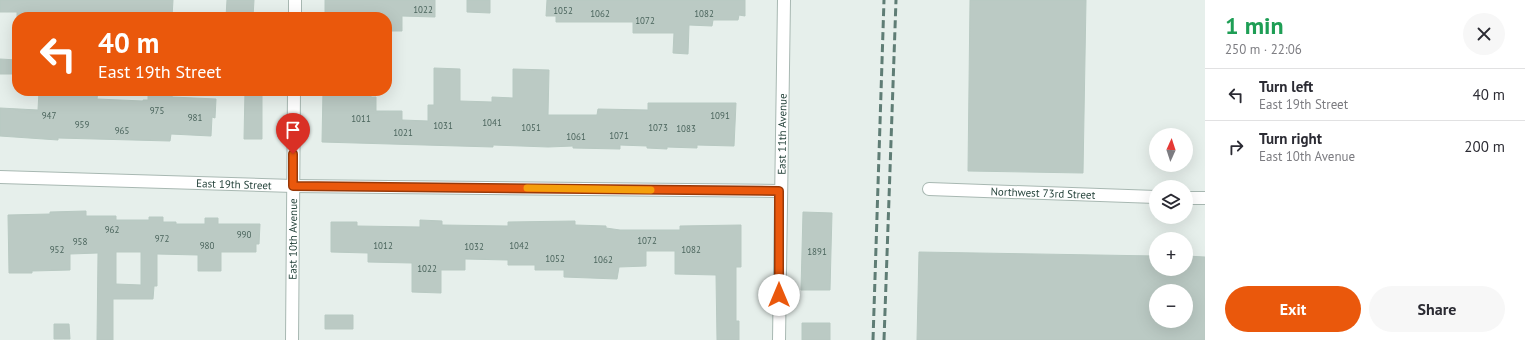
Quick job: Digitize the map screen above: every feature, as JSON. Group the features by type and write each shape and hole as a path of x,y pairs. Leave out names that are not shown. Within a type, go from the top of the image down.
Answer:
{"street":[{"path":"295,0 295,12"},
{"name":"East 11th Avenue","path":"778,340 779,191 784,0"},
{"name":"East 10th Avenue","path":"292,340 294,96"},
{"name":"East 19th Street","path":"0,177 293,186 779,191"},
{"name":"Northwest 73rd Street","path":"930,189 1149,197"},
{"path":"1193,198 1205,198"}],"building":[{"path":"0,0 173,0 172,12 0,12"},
{"path":"227,0 254,0 253,12 226,12"},
{"path":"325,0 435,0 435,17 402,16 402,31 392,31 392,12 325,12"},
{"path":"467,0 490,0 490,13 467,12"},
{"path":"547,0 745,0 745,16 739,15 738,20 713,20 712,26 689,25 688,54 673,53 674,33 633,33 633,22 556,22 556,16 546,16"},
{"path":"970,0 1086,0 1083,173 968,171"},
{"path":"0,59 12,60 12,74 0,74"},
{"path":"434,68 460,69 460,101 492,102 492,97 513,98 513,69 549,70 548,115 597,115 598,109 648,110 648,103 736,103 734,146 697,145 697,148 667,147 667,149 647,148 647,146 620,145 620,149 573,148 573,146 548,147 493,145 493,147 322,142 323,96 376,97 376,111 402,111 402,120 428,121 428,105 434,105"},
{"path":"39,96 97,96 97,99 143,101 148,100 148,96 216,99 215,118 212,117 211,136 171,134 170,141 58,138 58,140 0,136 0,108 38,110"},
{"path":"245,96 262,96 262,139 244,139"},
{"path":"86,211 86,216 116,216 116,220 149,220 149,217 163,217 163,222 176,222 176,224 205,224 205,218 218,218 218,224 260,224 259,244 256,244 256,252 221,252 221,271 198,271 198,255 157,254 157,286 154,286 153,299 113,299 113,340 97,340 98,253 70,254 70,270 9,273 8,215 50,214 50,212","holes":["116,252 141,252 141,285 116,284"]},
{"path":"803,212 832,213 830,290 801,290"},
{"path":"420,220 442,221 442,225 508,226 508,222 575,221 575,225 606,226 606,228 620,230 680,230 680,226 741,225 741,267 736,267 736,321 739,321 739,340 717,340 716,275 675,274 675,251 646,251 646,266 619,267 617,279 564,277 564,270 535,270 535,265 508,265 508,260 465,259 465,270 441,270 441,293 412,292 412,263 368,262 368,253 331,252 331,222 357,222 357,226 420,227"},
{"path":"919,252 1149,256 1149,276 1193,276 1193,256 1205,257 1205,340 917,340"},
{"path":"325,315 353,315 353,329 325,329"},
{"path":"802,323 830,323 830,340 802,340"},
{"path":"54,324 69,324 70,339 54,339"}],"railway":[{"path":"873,340 884,0"},
{"path":"884,340 896,0"}],"slow traffic":[{"path":"527,188 651,190"}],"route":[{"path":"293,154 293,186 779,191 779,295"}]}
